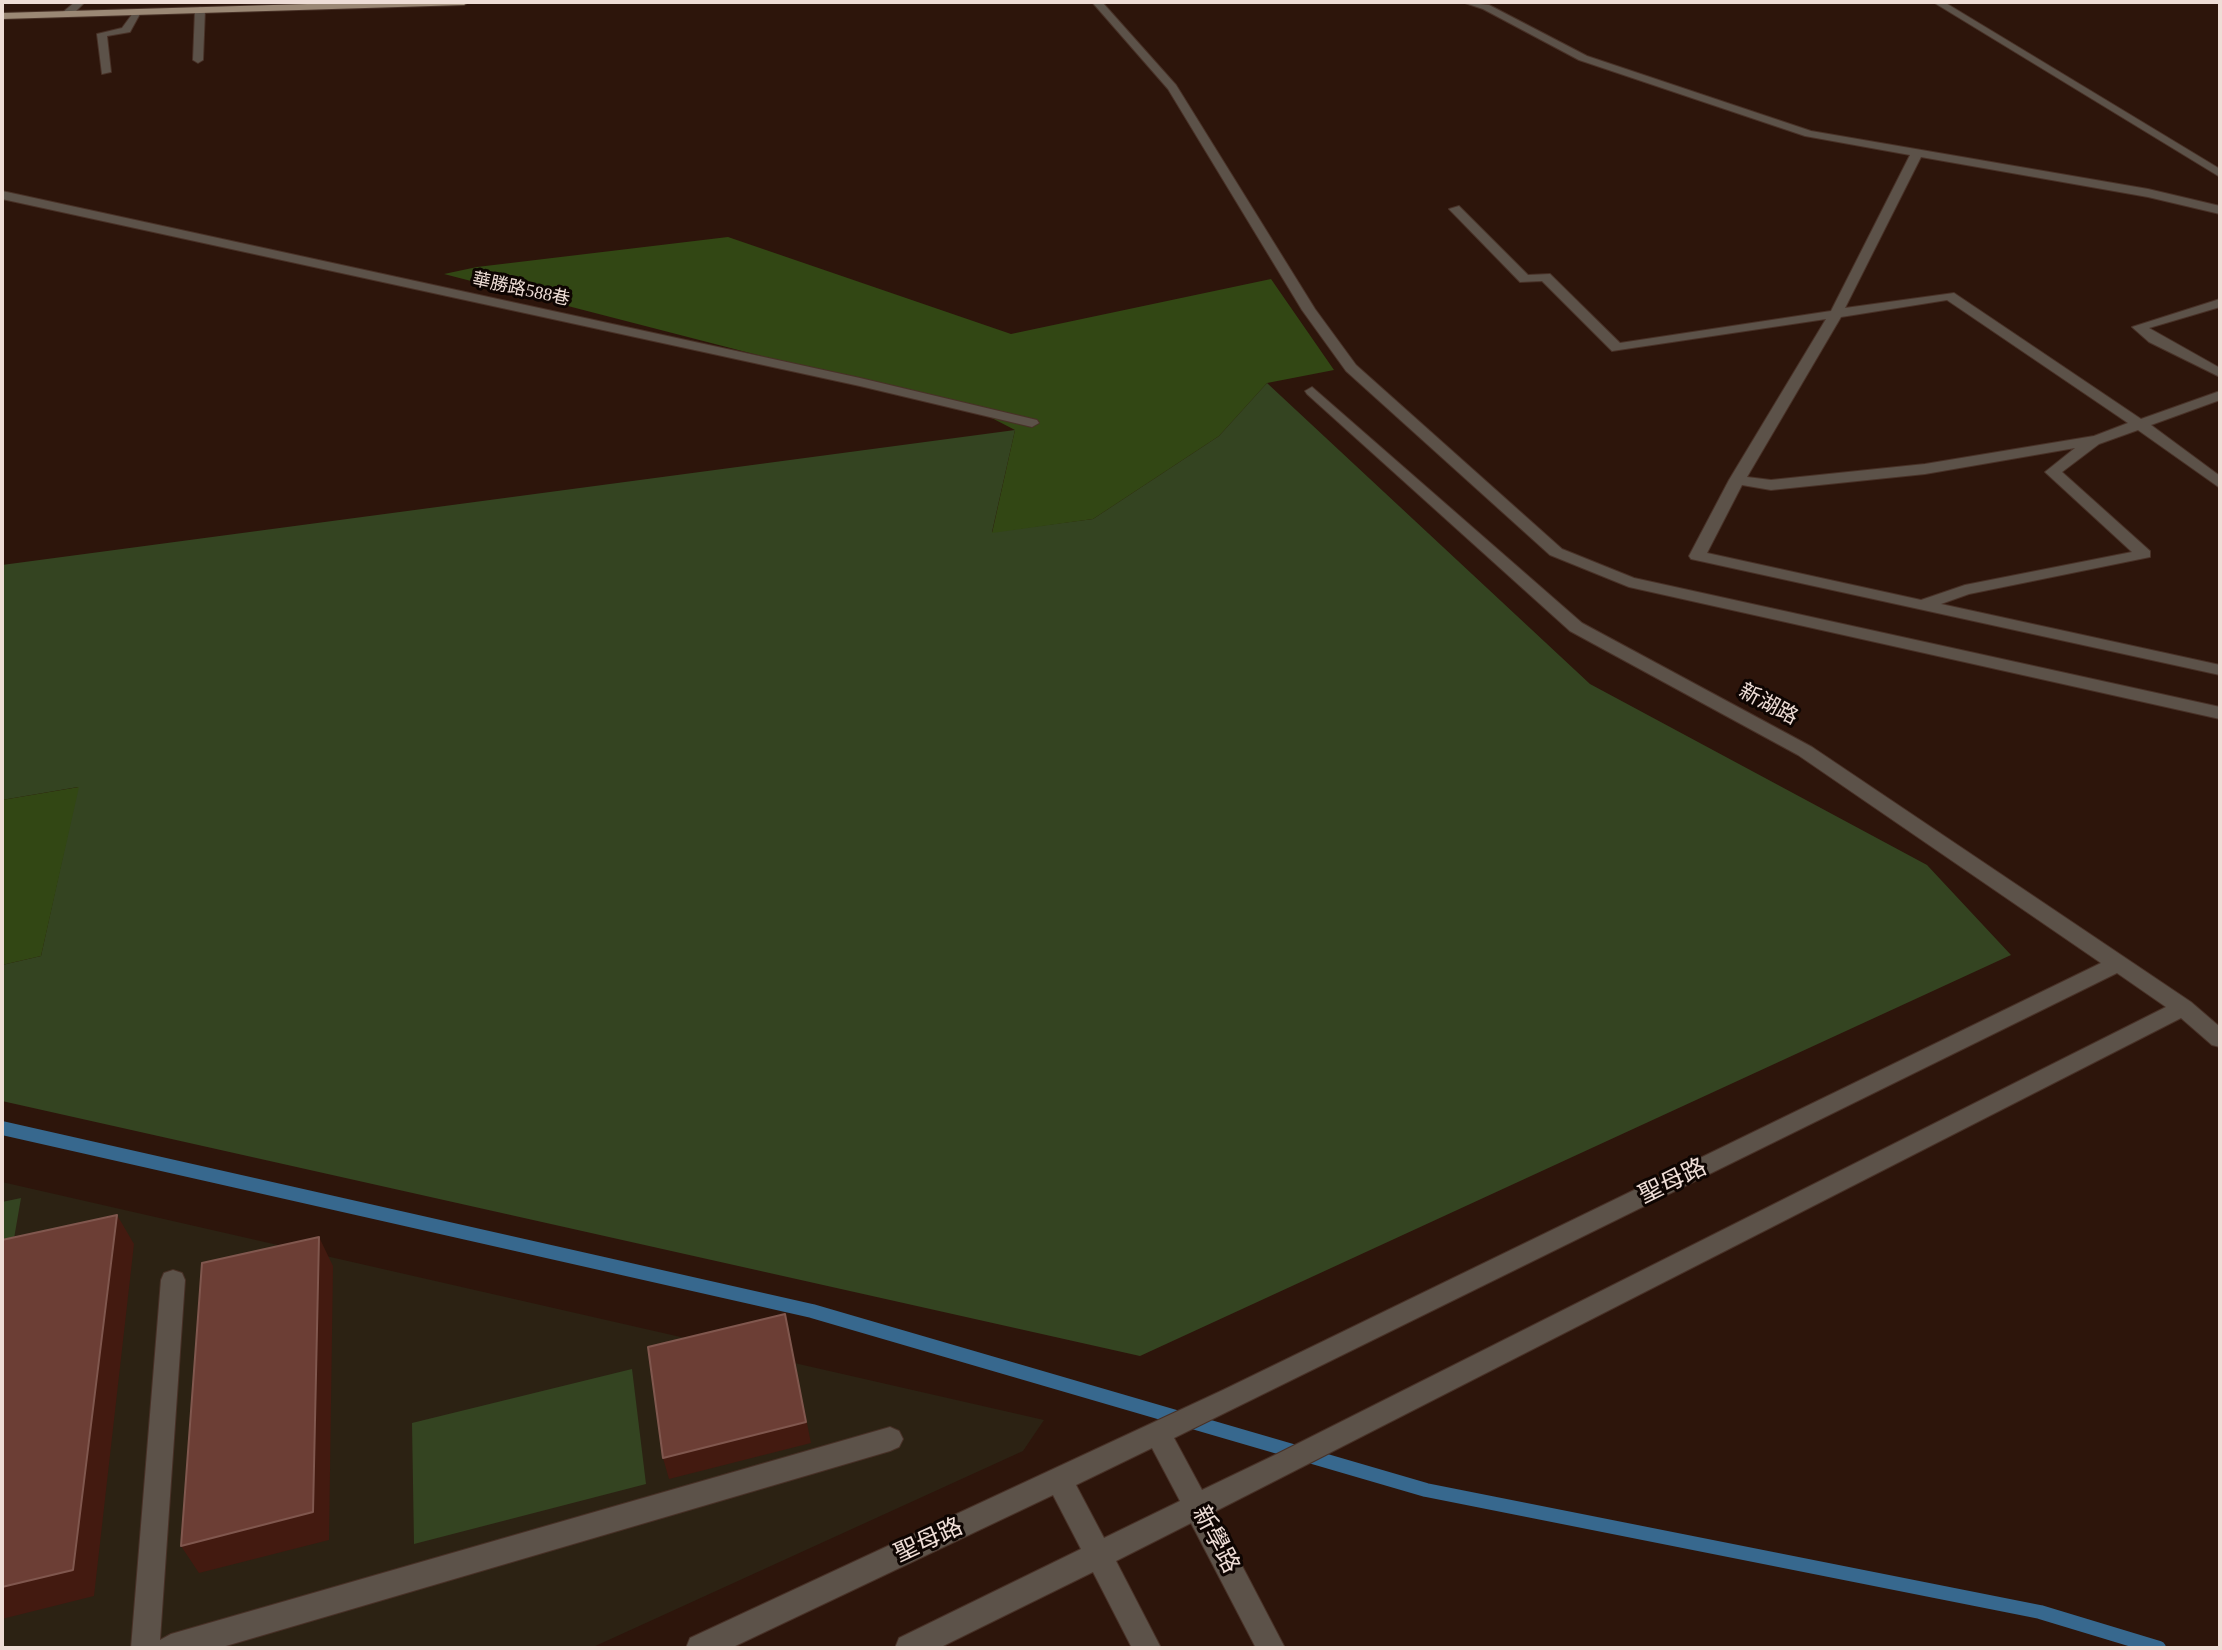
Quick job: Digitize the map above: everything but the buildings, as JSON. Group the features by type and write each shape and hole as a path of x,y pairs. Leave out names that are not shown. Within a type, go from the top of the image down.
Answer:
{"main road":[{"path":"2,9 78,4 242,2"},
{"path":"2,16 464,2"}],"street":[{"path":"1467,2 1486,7 1597,63 1809,134 2148,193 2220,210"},
{"path":"1938,2 2220,174"},
{"path":"67,14 78,4"},
{"path":"198,60 200,10"},
{"path":"106,72 102,34 126,30 136,12"},
{"path":"1917,153 1835,315 1737,480 1697,556 2220,670"},
{"name":"華勝路588巷","path":"2,195 860,382 1032,423"},
{"path":"1455,209 1525,279 1545,277 1617,348 1949,296 2142,426 2220,483"},
{"path":"2220,303 2139,327 2154,339 2220,373"},
{"name":"新湖路","path":"1312,391 1576,627 1805,751 2183,1009 2220,1039"},
{"path":"1737,480 1770,485 1925,469 2097,440 2142,426 2220,395"},
{"path":"1922,605 1965,590 2144,554 2053,472 2097,440"},
{"name":"聖母路","path":"700,1648 1232,1398 2115,965"},
{"path":"909,1648 1328,1441 2183,1009"},
{"path":"145,1648 173,1280"},
{"name":"新學路","path":"1158,1433 1271,1648"},
{"path":"171,1648 890,1438"},
{"path":"1059,1480 1147,1648"}],"lane":[{"path":"1097,2 1172,87 1302,298 1351,368 1556,552 1629,582 2220,713"}],"shaded area":[{"path":"2,1182 1044,1420 1023,1451 591,1648 2,1648"}],"green space":[{"path":"728,237 1011,334 1271,279 1334,370 1267,383 1219,436 1093,519 992,533 1015,430 982,413 444,274 477,267"},
{"path":"1267,383 1590,684 1927,865 2011,955 1140,1356 2,1101 2,965 41,956 78,787 2,800 2,565 1015,430 992,532 1093,519 1219,436"},
{"path":"79,787 41,956 2,965 2,800"},
{"path":"21,1198 2,1308 2,1202"},
{"path":"632,1369 646,1484 414,1544 412,1423"}],"waterway":[{"path":"2,1128 812,1311 1426,1490 2040,1612 2159,1648"}]}
